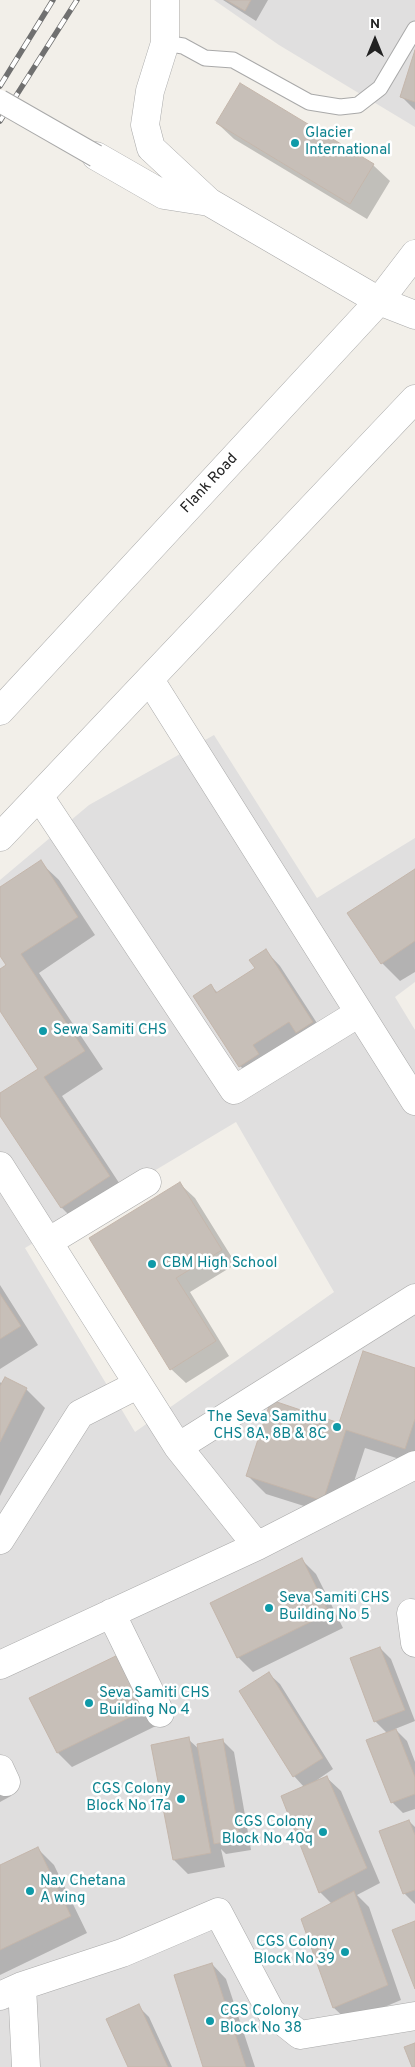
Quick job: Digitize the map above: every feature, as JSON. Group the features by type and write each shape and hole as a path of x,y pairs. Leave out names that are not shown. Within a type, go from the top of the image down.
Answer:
{"street":[{"path":"165,0 165,43 150,91 144,125 151,148 209,202 379,300 415,315"},
{"path":"0,101 164,195 209,202"},
{"name":"Flank Road","path":"0,711 379,300 415,254"},
{"path":"0,837 415,398"},
{"path":"150,680 415,1101"},
{"path":"39,796 234,1090 360,1013"},
{"path":"0,1166 178,1447 257,1546"},
{"path":"48,1242 147,1182"},
{"path":"178,1447 415,1298"},
{"path":"0,1540 80,1414 137,1384"},
{"path":"0,1666 257,1546 415,1465"},
{"path":"111,1613 160,1713"},
{"path":"412,1613 415,1643"},
{"path":"26,2067 11,1991 122,1953 218,1912 271,2012 300,2035 415,2016"}],"lane":[{"path":"165,43 183,46 205,58 233,60 309,102 340,107 358,105 380,88 415,29"}],"shaded area":[{"path":"214,0 415,0 415,127 279,45"},
{"path":"214,735 317,898 415,838 415,982 395,997 415,1030 415,2067 0,2067 0,880 89,805","holes":["236,1122 334,1292 135,1432 25,1248"]}],"building":[{"path":"226,0 251,0 245,11"},
{"path":"415,50 415,102 400,97"},
{"name":"Glacier International","path":"240,83 374,164 350,204 216,123"},
{"name":"Sewa Samiti CHS","path":"41,860 78,917 21,954 85,1051 44,1077 110,1176 61,1208 0,1116 0,1093 38,1069 0,1011 0,969 6,965 0,956 0,887"},
{"path":"415,869 415,941 381,964 347,913"},
{"path":"266,949 313,1022 296,1033 289,1022 253,1045 259,1054 239,1067 193,996 211,984 216,993 255,968 249,960"},
{"name":"CBM High School","path":"180,1182 222,1250 176,1278 216,1341 170,1370 89,1238"},
{"path":"0,1294 21,1326 0,1339"},
{"name":"The Seva Samithu CHS 8A, 8B & 8C","path":"363,1351 415,1368 415,1419 405,1449 346,1430 323,1501 246,1476 271,1400 339,1423"},
{"path":"5,1377 27,1388 0,1442 0,1386"},
{"name":"Seva Samiti CHS Building No 5","path":"302,1558 329,1613 237,1658 210,1603"},
{"path":"380,1647 405,1710 374,1722 350,1658"},
{"name":"Seva Samiti CHS Building No 4","path":"122,1653 149,1708 57,1753 29,1698"},
{"path":"269,1672 323,1758 293,1777 239,1691"},
{"path":"396,1729 415,1777 415,1794 391,1803 366,1740"},
{"name":"CGS Colony Block No 17a","path":"189,1737 211,1853 173,1860 151,1745"},
{"path":"223,1739 240,1839 214,1844 197,1744"},
{"name":"CGS Colony Block No 40q","path":"327,1776 367,1868 319,1893 281,1796"},
{"path":"409,1820 415,1835 415,1890 403,1894 379,1831"},
{"name":"Nav Chetana A wing","path":"38,1847 71,1916 0,1950 0,1865"},
{"name":"CGS Colony Block No 39","path":"354,1891 388,1985 333,2008 301,1919"},
{"path":"415,1921 415,1989 392,1930"},
{"name":"CGS Colony Block No 38","path":"212,1963 246,2067 203,2067 174,1975"},
{"path":"139,2004 168,2067 128,2067 106,2019"},
{"path":"415,2043 415,2067 412,2067 404,2047"}],"railway":[{"path":"0,86 53,0"},
{"path":"0,121 77,0"}],"place":[{"name":"Glacier International","path":"295,143"},
{"name":"Sewa Samiti CHS","path":"43,1031"},
{"name":"CBM High School","path":"152,1264"},
{"name":"The Seva Samithu CHS 8A, 8B & 8C","path":"337,1427"},
{"name":"Seva Samiti CHS Building No 5","path":"269,1608"},
{"name":"Seva Samiti CHS Building No 4","path":"89,1703"},
{"name":"CGS Colony Block No 17a","path":"181,1799"},
{"name":"CGS Colony Block No 40q","path":"323,1832"},
{"name":"Nav Chetana A wing","path":"30,1891"},
{"name":"CGS Colony Block No 39","path":"345,1952"},
{"name":"CGS Colony Block No 38","path":"210,2021"}]}
